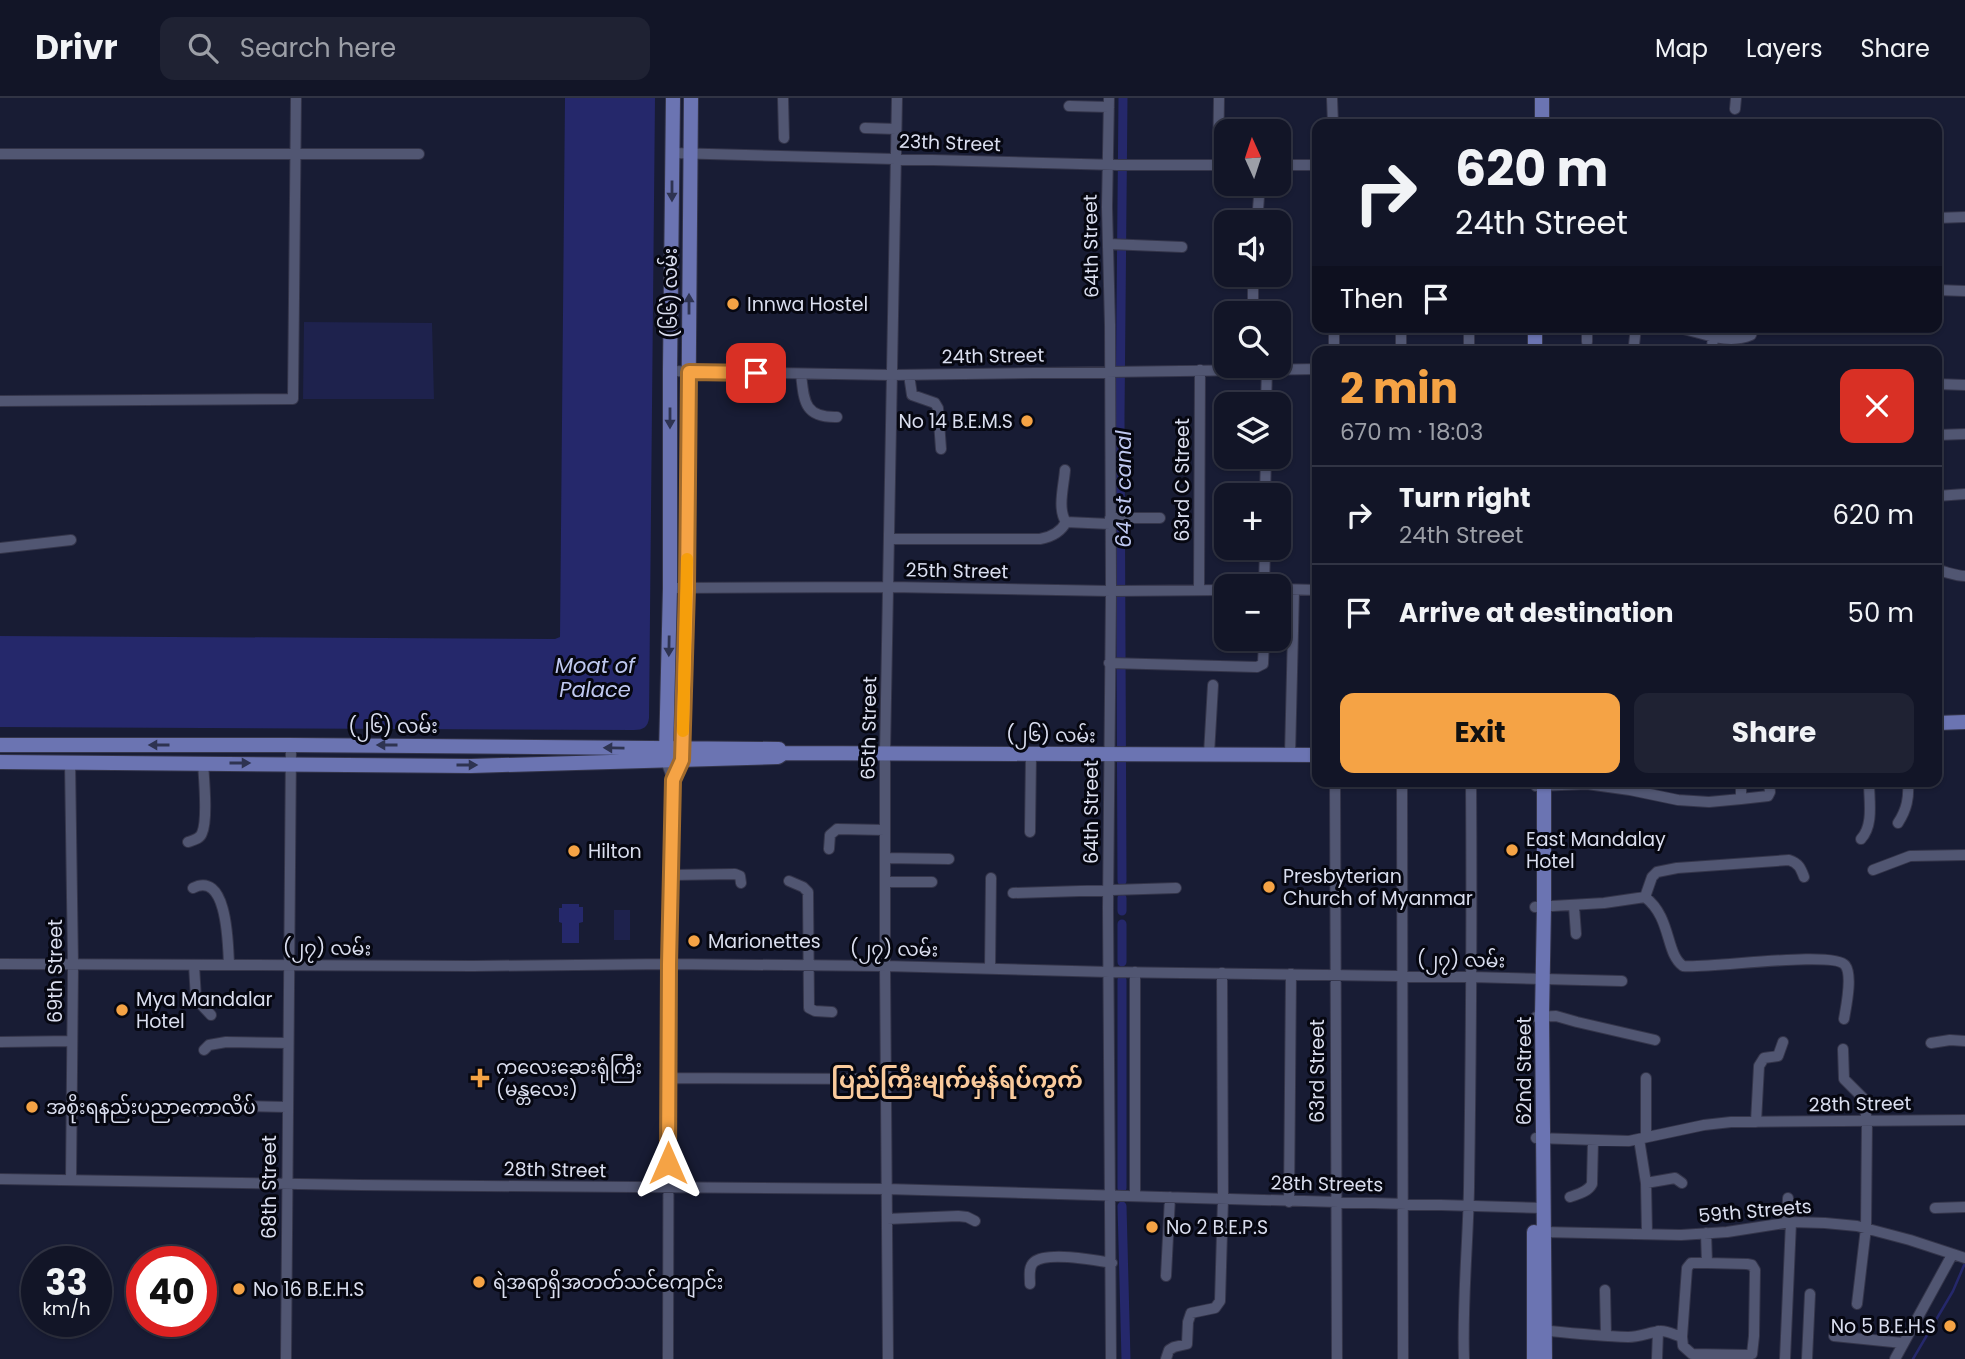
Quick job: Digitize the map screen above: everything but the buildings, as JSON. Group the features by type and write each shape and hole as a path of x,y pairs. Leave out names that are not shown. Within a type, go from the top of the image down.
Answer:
{"main road":[{"name":"(၆၆) လမ်း","path":"666,754 670,588 673,98"},
{"name":"(၆၆) လမ်း","path":"682,754 687,588 691,98"},
{"path":"1535,98 1535,119"},
{"path":"1542,98 1542,119"},
{"path":"1942,723 1965,722"},
{"name":"(၂၆) လမ်း","path":"0,746 291,745 666,754 777,748 784,753 1312,755"},
{"name":"(၂၆) လမ်း","path":"0,762 484,765 666,754"},
{"name":"62nd Street","path":"1540,787 1539,1330 1545,1359"},
{"name":"62nd Street","path":"1534,1359 1539,1330 1543,1233 1539,1208"}],"street":[{"path":"0,401 293,399 296,98"},
{"path":"783,98 784,138"},
{"name":"65th Street","path":"888,1359 885,830 897,98"},
{"path":"1219,98 1220,119"},
{"path":"1332,98 1333,119"},
{"path":"1069,106 1109,102"},
{"name":"64th Street","path":"1109,102 1117,165 1115,520 1122,1195 1112,1262 1111,1359"},
{"path":"865,128 896,128"},
{"name":"23th Street","path":"672,153 1117,165 1214,165"},
{"path":"0,155 419,154"},
{"path":"1292,165 1312,165"},
{"path":"1942,218 1965,217"},
{"path":"1116,244 1182,247"},
{"path":"1942,290 1965,291"},
{"path":"1587,333 1587,342"},
{"path":"1689,333 1712,345 1752,333"},
{"name":"24th Street","path":"1291,369 1312,369"},
{"name":"63rd C Street","path":"1199,590 1200,370"},
{"name":"24th Street","path":"670,371 909,375 1214,370"},
{"path":"801,374 804,396 811,412 828,417 837,416"},
{"path":"909,375 912,396 936,403 941,449"},
{"path":"1942,384 1965,385"},
{"path":"1942,435 1965,434"},
{"path":"1065,470 1062,509 1066,522"},
{"path":"1942,496 1965,494"},
{"path":"1066,522 1160,517"},
{"path":"890,539 1040,539 1062,529 1066,522"},
{"path":"0,548 71,540"},
{"path":"1942,571 1965,576"},
{"name":"25th Street","path":"670,588 1214,590"},
{"path":"1291,590 1312,590"},
{"path":"1290,755 1294,590"},
{"path":"1117,663 1257,667 1263,664 1264,651"},
{"path":"1209,754 1213,685"},
{"name":"68th Street","path":"286,1359 291,745"},
{"name":"(၆၆) လမ်း","path":"666,754 673,780 669,964 668,1359"},
{"name":"(၆၆) လမ်း","path":"673,780 682,754"},
{"path":"1030,832 1031,754"},
{"name":"69th Street","path":"69,762 73,965 71,1180"},
{"path":"188,842 197,839 203,832 203,763"},
{"name":"63rd Street","path":"1335,787 1337,1359"},
{"path":"1402,787 1402,1359"},
{"path":"1464,1359 1472,977 1471,787"},
{"path":"1608,787 1678,800 1718,801 1768,796 1770,787"},
{"path":"1741,787 1741,799"},
{"path":"1861,839 1869,823 1869,787"},
{"path":"1898,823 1905,812 1908,787"},
{"path":"829,849 830,835 837,830 885,830"},
{"path":"1873,870 1910,856 1965,855"},
{"path":"885,858 949,859"},
{"path":"1645,897 1652,877 1657,872 1676,868 1789,860 1800,867 1804,877"},
{"path":"671,875 735,874 740,876 741,883"},
{"path":"990,969 991,878"},
{"path":"789,881 808,892 809,1008 832,1012"},
{"path":"885,882 932,882"},
{"path":"193,888 206,885 218,896 228,934 229,965"},
{"path":"1013,893 1176,888"},
{"path":"1540,907 1604,904 1645,897 1661,914 1674,954 1678,963 1683,966 1812,958 1842,962 1849,978 1844,1019"},
{"path":"1574,906 1576,934"},
{"name":"(၂၇) လမ်း","path":"0,964 809,965 1622,981"},
{"path":"194,965 196,999 211,1016"},
{"path":"1121,972 1122,1195"},
{"path":"1166,1359 1169,1350 1187,1344 1191,1313 1215,1308 1220,1301 1223,1199 1222,973"},
{"path":"1289,1202 1291,974"},
{"path":"1539,1017 1567,1018 1655,1040"},
{"path":"0,1042 72,1041"},
{"path":"1931,1043 1965,1041"},
{"path":"204,1051 209,1045 226,1042 288,1043"},
{"path":"1756,1122 1759,1066 1764,1058 1778,1056 1783,1042"},
{"path":"1843,1049 1844,1079 1863,1098 1867,1121 1866,1228 1857,1304"},
{"path":"670,1078 886,1079"},
{"path":"1646,1078 1642,1138 1647,1234"},
{"path":"196,1111 241,1106 287,1107"},
{"name":"28th Street","path":"1540,1138 1620,1141 1720,1123 1965,1120"},
{"path":"1570,1197 1590,1188 1592,1184 1593,1140"},
{"path":"1646,1182 1675,1178 1682,1183"},
{"name":"28th Street","path":"0,1179 887,1189 1122,1195"},
{"name":"28th Streets","path":"1122,1195 1539,1208"},
{"path":"1166,1276 1170,1197"},
{"path":"1785,1359 1788,1198"},
{"path":"1935,1208 1965,1207"},
{"path":"887,1219 958,1216 975,1221"},
{"name":"59th Streets","path":"1543,1233 1706,1233 1789,1222 1825,1223 1866,1228 1960,1257"},
{"path":"1706,1233 1707,1263"},
{"path":"1030,1283 1030,1267 1038,1260 1074,1257 1112,1262"},
{"path":"1895,1359 1960,1257"},
{"path":"1691,1263 1752,1265 1755,1270 1753,1351 1748,1355 1692,1354 1684,1346 1682,1337 1687,1268 1691,1263"},
{"path":"1605,1290 1606,1336"},
{"path":"1807,1359 1810,1294"},
{"path":"1539,1330 1633,1337 1658,1331 1682,1337"},
{"path":"1657,1359 1658,1331"},
{"path":"1834,1336 1903,1343"}],"shaded area":[{"path":"304,322 432,323 434,399 303,399"},
{"path":"614,910 630,910 630,940 614,940"}],"water":[{"name":"Moat of Palace","path":"565,98 655,98 649,718 646,726 634,730 0,727 0,636 560,637"},
{"path":"562,904 579,904 579,907 583,907 583,922 579,923 579,943 562,943 559,908 562,908"}],"waterway":[{"name":"64 st canal","path":"1122,881 1120,416 1123,98"},
{"path":"1122,898 1122,911"},
{"path":"1122,924 1122,962"},
{"path":"1122,980 1122,1188"},
{"path":"1122,1206 1126,1359"},
{"path":"1913,1359 1953,1291 1965,1263"}],"slow traffic":[{"path":"683,731 687,559"}],"place":[{"name":"Innwa Hostel","path":"733,304"},
{"name":"No 14 B.E.M.S","path":"1027,421"},
{"name":"East Mandalay Hotel","path":"1512,850"},
{"name":"Hilton","path":"574,851"},
{"name":"Presbyterian Church of Myanmar","path":"1269,887"},
{"name":"Marionettes","path":"694,941"},
{"name":"Mya Mandalar Hotel","path":"122,1010"},
{"name":"ကလေးဆေးရုံကြီး (မန္တလေး)","path":"480,1078"},
{"name":"အစိုးရနည်းပညာကောလိပ်","path":"32,1107"},
{"name":"No 2 B.E.P.S","path":"1152,1227"},
{"name":"ရဲအရာရှိအတတ်သင်ကျောင်း","path":"479,1282"},
{"name":"No 16 B.E.H.S","path":"239,1289"},
{"name":"No 5 B.E.H.S","path":"1950,1326"}],"district":[{"name":"ပြည်ကြီးမျက်မှန်ရပ်ကွက်","path":"957,1080"}],"route":[{"path":"668,1163 673,780 682,760 689,372 756,373"}]}
